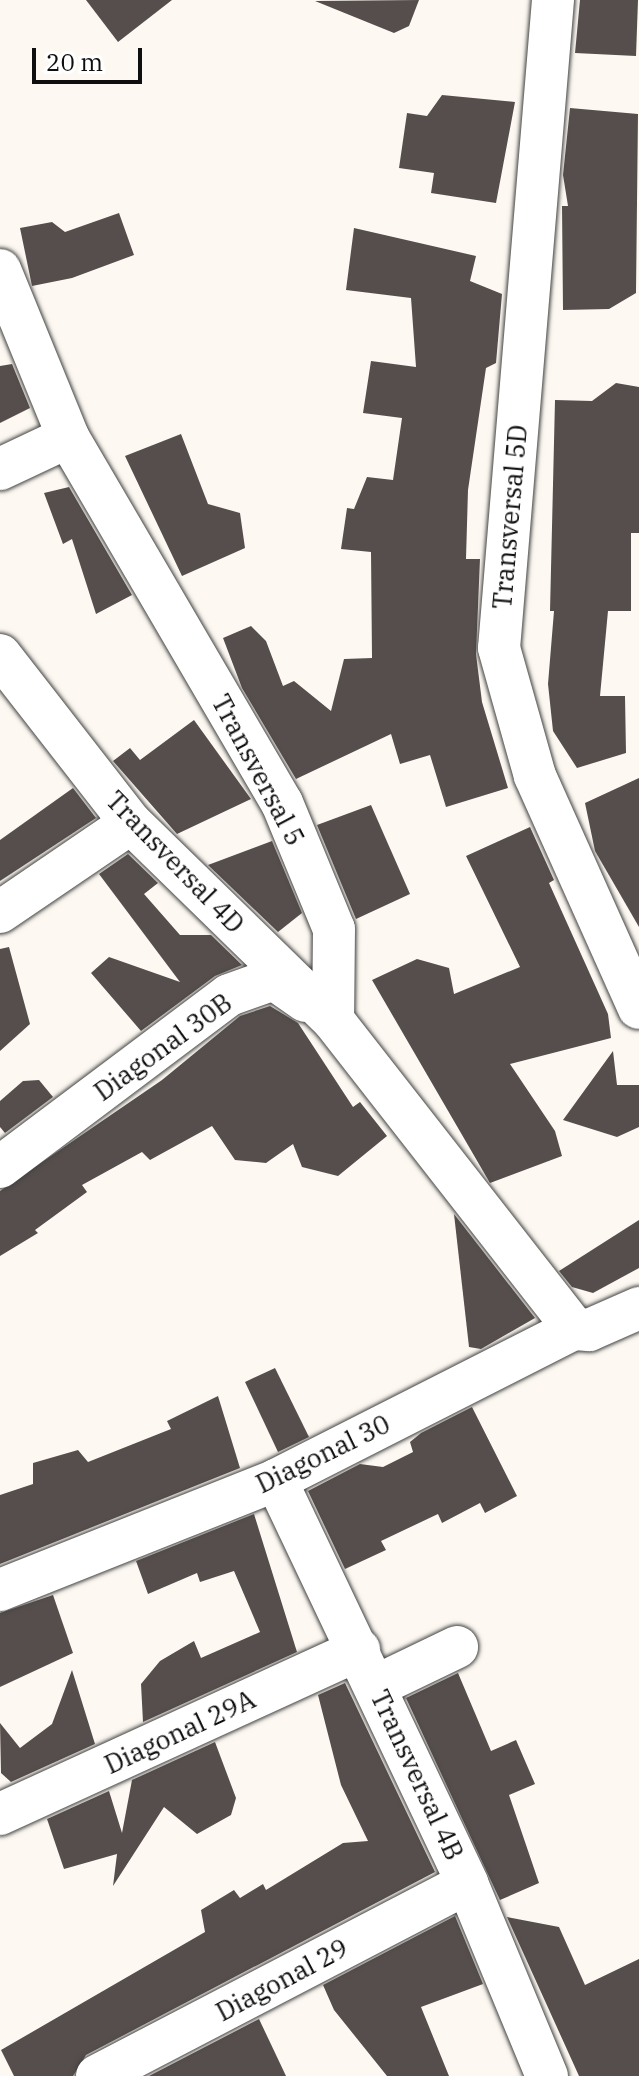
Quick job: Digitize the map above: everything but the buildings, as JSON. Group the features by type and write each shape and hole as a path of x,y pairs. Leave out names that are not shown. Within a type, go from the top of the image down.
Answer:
{"street":[{"name":"Transversal 5D","path":"553,0 499,648 535,776 639,1008"},
{"name":"Transversal 5","path":"0,270 68,437 282,803 334,929 333,1020"},
{"path":"0,469 68,437"},
{"name":"Transversal 4D","path":"0,655 131,823 333,1020"},
{"path":"0,912 131,823"},
{"name":"Diagonal 30B","path":"0,1167 229,995 274,979 333,1020"},
{"path":"333,1020 574,1329"},
{"name":"Diagonal 30","path":"0,1590 276,1480 574,1329 589,1330 639,1308"},
{"name":"Transversal 4B","path":"276,1480 368,1668 467,1883 547,2076"},
{"name":"Diagonal 29A","path":"0,1814 368,1668 457,1647"},
{"name":"Diagonal 29","path":"97,2076 467,1883"}]}
